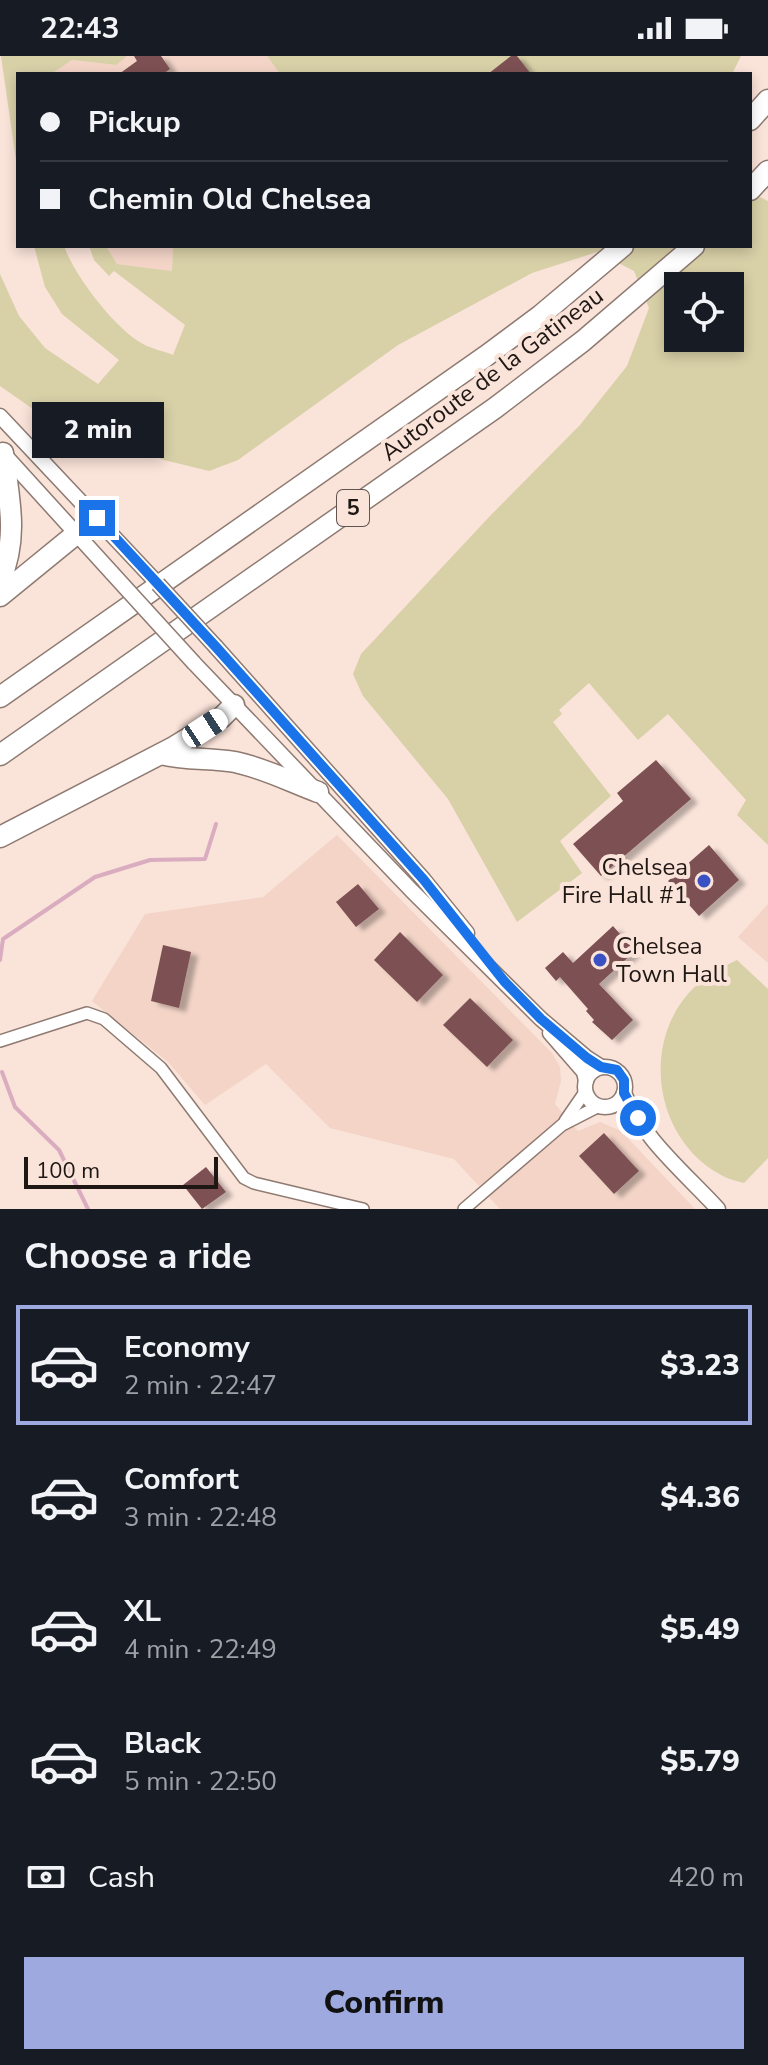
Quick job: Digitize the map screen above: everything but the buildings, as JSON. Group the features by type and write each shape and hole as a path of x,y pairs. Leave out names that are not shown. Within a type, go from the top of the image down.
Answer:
{"highway":[{"path":"752,118 768,100"},
{"path":"752,188 768,171"},
{"name":"Autoroute de la Gatineau","path":"0,697 486,356 541,315 621,248"},
{"name":"Autoroute de la Gatineau","path":"0,755 495,408 602,326 692,248"},
{"path":"0,581 8,559 13,526 1,452"},
{"path":"0,596 76,534"},
{"path":"0,837 161,754 221,718 234,705"},
{"path":"161,754 181,759 243,764 318,792"}],"street":[{"path":"0,416 246,680 424,880 504,981"},
{"path":"1,452 194,663 412,891 541,1019 587,1058 601,1067 614,1068 621,1075 625,1087 617,1104 603,1106 562,1125 464,1209"},
{"path":"76,534 90,532 114,536"},
{"path":"234,705 246,680"},
{"path":"0,1041 87,1013 95,1014 161,1068 244,1178 360,1209"},
{"path":"541,1019 555,1041 584,1072 591,1102 627,1116 655,1140"},
{"path":"562,1125 592,1071 601,1067"},
{"path":"624,1093 655,1140 718,1209"}],"shaded area":[{"path":"1,56 126,56 116,65 72,60 54,72 16,72 16,160"},
{"path":"126,56 267,56 279,72 54,72 72,60 116,65"},
{"path":"267,56 741,56 733,72 279,72"},
{"path":"752,193 768,201 768,845 737,815 746,800 668,714 638,740 589,683 559,710 562,714 553,722 611,796 560,841 582,873 517,922 448,799 363,696 353,674 361,654 580,425 627,366 649,308 634,271 597,252 532,273 398,345 238,460 209,471 164,460 43,416 0,386 0,274 19,316 45,348 98,384 119,360 62,314 45,287 35,248 65,248 86,286 120,326 143,344 173,355 185,325 114,271 109,276 94,260 90,248 107,248 117,264 172,271 173,248 752,248"},
{"path":"107,248 173,248 172,271 117,264"},
{"path":"337,835 552,1053 560,1067 561,1081 555,1104 578,1131 600,1122 621,1131 695,1209 500,1209 454,1159 330,1128 266,1064 205,1105 168,1062 92,1001 145,914 263,897"},
{"path":"768,904 768,963 738,937"},
{"path":"737,960 768,989 768,1158 744,1183 721,1175 699,1160 682,1140 670,1118 663,1093 661,1067 664,1042 673,1017 687,995 710,975"}],"waterway":[{"path":"0,960 3,939 95,877 150,860 205,859 216,824"},
{"path":"2,1072 15,1107 59,1150 88,1209"}],"place":[{"name":"Chelsea Fire Hall #1","path":"704,881"},
{"name":"Chelsea Town Hall","path":"600,960"}],"route":[{"path":"97,518 424,880 504,981 541,1019 593,1063 614,1068 621,1075 624,1093 638,1118"}]}
